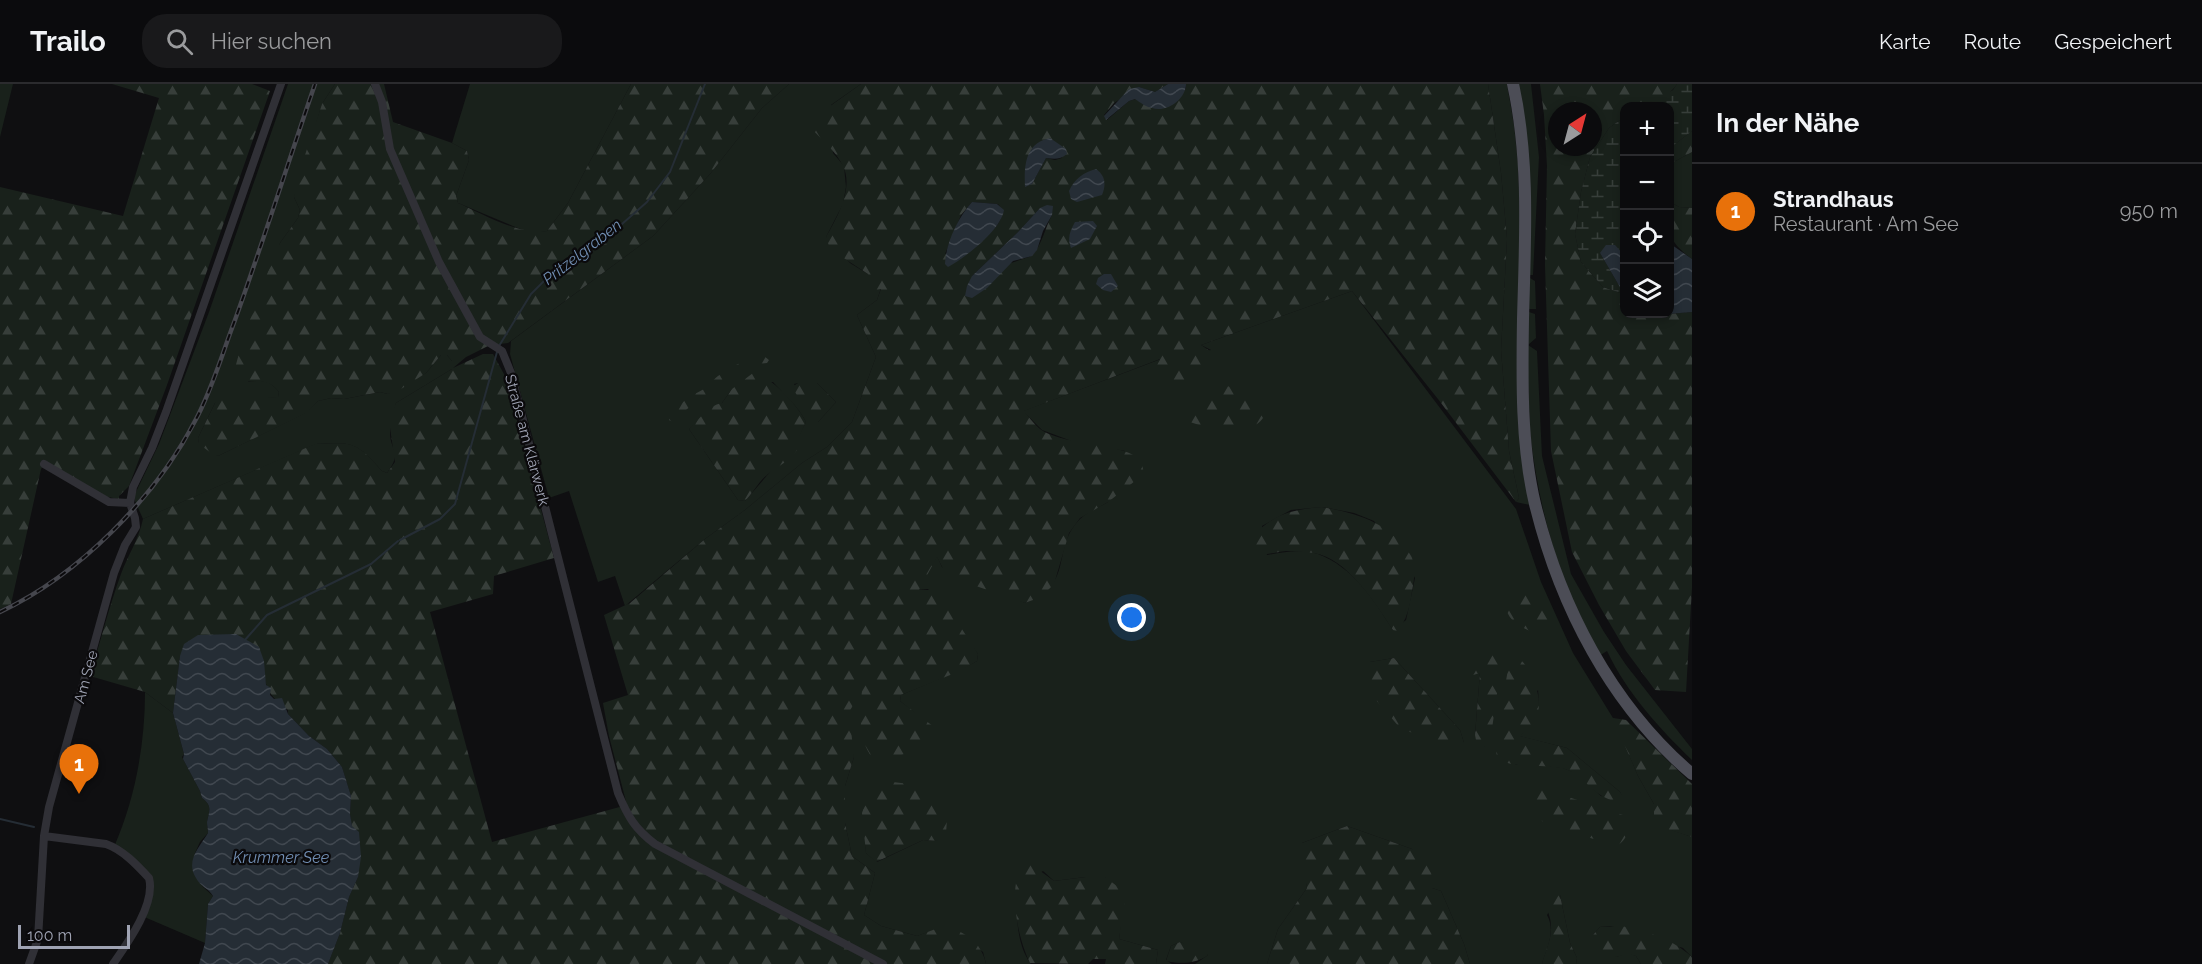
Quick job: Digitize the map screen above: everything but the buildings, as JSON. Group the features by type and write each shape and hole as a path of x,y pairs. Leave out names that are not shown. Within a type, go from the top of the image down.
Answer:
{"main road":[{"path":"1513,84 1523,149 1525,440 1535,503 1553,565 1569,608 1593,653 1617,690 1650,731 1692,774"}],"street":[{"name":"Straße am Klärwerk","path":"375,84 382,102 390,149 439,262 480,338 498,349 511,373 618,793 630,820 655,844 883,964"},
{"path":"44,464 106,500 130,502 133,487 166,412 280,88"},
{"name":"Am See","path":"29,964 38,939 44,836 50,802 114,573 125,545 136,527 130,502"},
{"path":"44,836 114,847 149,878 150,893 142,916 127,945 113,964"}],"green space":[{"path":"0,84 13,84 0,137"},
{"path":"112,84 252,84 270,91 167,385 129,486 119,496 119,499 102,496 46,462 41,469 11,604 0,609 0,187 123,216 159,98"},
{"path":"288,84 335,84 322,104 294,197 300,210 298,218 280,243 248,382 269,383 279,392 278,397 215,403 198,438 199,443 218,456 305,413 318,401 380,392 388,394 426,373 441,355 447,355 452,361 452,369 396,403 390,432 395,456 387,473 382,471 366,454 353,446 338,443 316,444 143,519 135,501 135,494 159,444 209,312"},
{"path":"335,84 384,84 393,122 452,143 467,151 469,160 456,196 458,203 502,223 536,232 547,231 568,203 631,84 789,84 762,108 710,174 653,236 508,343 490,345 466,357 453,368 483,354 493,354 505,376 554,558 494,576 493,594 430,612 492,842 627,805 603,703 628,695 604,615 630,603 705,539 745,510 802,463 827,447 852,422 876,357 857,315 877,300 881,289 874,291 868,274 830,249 826,237 843,203 847,184 846,175 836,155 809,126 812,119 861,84 1168,84 1155,92 1139,87 1114,103 1104,115 1107,120 1129,101 1136,99 1145,105 1186,89 1186,84 1488,84 1501,173 1507,239 1501,350 1509,451 1519,498 1516,502 1352,291 1201,345 1216,355 1214,363 1185,383 1161,384 1153,379 1152,374 1160,359 1024,411 1040,429 1053,436 1129,453 1140,461 1144,474 1108,502 1080,518 1069,533 1054,584 1041,597 1025,603 947,576 937,557 919,590 934,590 940,595 978,654 977,661 960,671 901,695 900,701 938,730 924,744 909,752 874,760 862,735 860,717 862,690 842,724 851,730 854,757 845,786 845,823 852,856 875,873 864,915 881,926 917,936 946,925 972,939 984,956 986,964 328,964 340,933 349,897 358,877 350,814 351,796 342,767 327,749 309,736 288,714 288,710 271,694 266,684 264,661 180,656 173,713 145,692 90,676 117,587 143,519 315,444 338,443 353,446 366,454 382,471 387,473 395,462 389,421 396,403 452,369 452,361 447,355 441,355 426,373 398,391 318,401 306,413 218,456 199,444 198,438 215,403 220,399 278,397 279,392 270,384 259,381 236,381 234,372 244,335 269,269 280,243 298,218 300,210 294,197 295,185 322,104","holes":["1050,138 1062,158 1055,160 1046,158 1032,184","972,202 998,204 1003,210 1001,219 989,233 981,239 945,254 961,215","1040,208 1052,215 1041,242 1032,256 972,276"]},
{"path":"470,84 631,84 568,203 547,231 536,233 525,231 458,203 456,196 469,160 467,151 452,143"},
{"path":"789,84 861,84 831,105 833,153 844,166 846,187 843,204 826,237 850,263 868,274 881,288 877,300 857,315 876,357 852,422 827,447 802,463 745,510 705,539 625,606 615,576 598,582 569,491 549,498 510,354 511,341 653,236 710,174 762,108","holes":["773,382 806,422 795,443 745,501 738,500 689,429 722,403 732,389","817,383 836,402 818,422 794,384"]},
{"path":"1488,84 1507,84 1518,164 1530,505 1516,502 1519,498 1509,451 1501,350 1507,239 1501,173"},
{"path":"1517,84 1531,84 1539,157 1533,275 1530,275 1530,278 1535,281 1536,309 1529,309 1529,312 1535,314 1536,338 1528,345 1537,351 1542,456 1571,574 1626,665 1692,749 1692,760 1634,696 1607,651 1599,656 1562,575 1546,520 1539,492 1530,433"},
{"path":"1540,84 1677,84 1673,90 1654,101 1620,102 1620,120 1609,128 1602,139 1602,102 1548,102 1548,156 1591,156 1581,192 1575,234 1581,262 1603,287 1620,293 1620,318 1674,318 1674,313 1692,312 1692,587 1686,692 1655,690 1626,651 1572,552 1551,451 1545,265 1547,166"},
{"path":"1677,84 1692,84 1692,131 1674,145 1674,102 1650,102 1673,90"},
{"path":"1620,120 1620,256 1600,253 1620,287 1620,293 1603,287 1581,262 1575,234 1581,192 1590,157 1602,156 1602,139 1609,128"},
{"path":"1692,131 1692,152 1674,162 1674,145"},
{"path":"1692,152 1692,208 1674,204 1674,162"},
{"path":"1674,204 1692,208 1692,259 1674,242"},
{"path":"1352,291 1516,509 1541,582 1573,653 1613,718 1628,725 1628,752 1654,804 1654,824 1692,837 1692,957 1683,948 1611,926 1600,927 1593,935 1616,957 1628,953 1636,956 1641,964 1576,964 1577,958 1570,943 1560,895 1547,915 1551,933 1542,964 1470,964 1464,944 1441,891 1432,888 1412,849 1347,826 1302,843 1307,888 1278,929 1267,964 1195,964 1208,955 1180,942 1171,946 1166,960 1172,964 1156,964 1158,950 1119,939 1121,920 1105,877 1054,881 1043,871 1016,891 1017,919 1022,948 1031,964 986,964 983,952 946,926 917,936 881,926 864,915 875,873 852,856 845,823 845,786 854,757 841,724 862,688 916,714 900,701 901,695 977,661 978,654 928,589 918,590 937,556 942,567 1025,603 1041,595 1051,586 1057,576 1071,530 1083,516 1108,502 1125,451 1074,442 1042,430 1023,411 1161,359 1211,350 1201,345","holes":["1322,507 1354,513 1374,521 1415,578 1406,620 1393,630 1362,586 1342,567 1318,554 1286,552 1267,555 1262,526 1291,510","1394,658 1460,730 1464,743 1370,662","1480,673 1485,747 1475,735","1538,690 1536,716 1530,726 1519,736 1567,748 1620,792 1623,798 1601,796 1576,773 1563,768 1535,764 1516,765 1501,743","865,834 941,841 923,840 877,862 866,853"]},
{"path":"760,353 769,360 767,363 755,364 732,377 716,391 687,409 674,423 669,420 688,398 706,388 718,376"},
{"path":"753,373 775,385 797,408 806,422 796,443 797,450 789,459 764,477 745,501 738,500 689,429 708,410 722,403 732,389"},
{"path":"798,383 817,383 836,402 818,422 813,422 792,387"},
{"path":"1225,385 1260,399 1267,409 1262,419 1254,426 1232,430 1220,430 1188,421 1188,414 1194,401 1212,389"},
{"path":"1322,507 1356,515 1377,524 1396,538 1411,555 1414,579 1411,597 1406,617 1398,631 1393,630 1360,584 1338,563 1314,553 1286,551 1258,554 1250,539 1266,524 1291,512"},
{"path":"1521,589 1532,595 1546,611 1554,630 1549,637 1520,626 1509,615 1506,609 1507,601 1512,594"},
{"path":"1495,645 1503,651 1490,743 1485,747 1477,745 1475,735 1480,673 1466,677 1461,673 1475,655"},
{"path":"1514,656 1522,661 1528,670 1536,686 1539,700 1535,720 1531,727 1520,736 1567,748 1620,792 1624,798 1619,803 1602,796 1576,774 1565,769 1511,764 1497,758 1496,749 1504,737 1497,732 1510,658"},
{"path":"1394,658 1460,730 1464,743 1449,745 1401,729 1369,692 1362,670 1370,662"},
{"path":"145,692 173,713 184,754 182,757 202,798 209,806 208,833 200,842 195,853 193,869 203,887 213,896 208,904 205,943 142,916 151,884 114,847 128,810 141,752"},
{"path":"1613,718 1626,720 1692,784 1692,837 1654,825 1654,804 1638,776"},
{"path":"885,781 917,785 948,803 946,834 941,841 923,840 876,862 866,853 862,813 870,787"},
{"path":"1535,786 1629,817 1626,836 1618,845 1546,823 1530,811 1525,800"},
{"path":"1347,826 1412,849 1431,859 1432,888 1441,891 1464,944 1470,964 1267,964 1278,929 1307,888 1304,872 1296,863 1302,843"},
{"path":"1028,862 1054,881 1105,877 1126,893 1119,939 1158,950 1156,964 1105,964 1106,959 1093,959 1088,964 1030,963 1019,933 1015,898 1017,878"},
{"path":"1555,892 1560,895 1570,943 1577,958 1576,964 1542,964 1551,931 1547,904 1550,894"},
{"path":"1622,926 1667,940 1692,957 1692,964 1641,964 1636,956 1628,954 1616,957 1596,952 1590,942 1600,927"},
{"path":"1180,942 1199,948 1208,955 1188,962 1166,961 1171,946"}],"water":[{"path":"1168,84 1186,84 1183,95 1175,104 1158,109 1148,107 1135,99 1129,101 1106,120 1104,116 1129,89 1139,87 1155,92"},
{"path":"1050,138 1066,149 1067,154 1054,159 1046,158 1032,184 1025,187 1026,164 1031,150 1035,145"},
{"path":"1096,169 1104,181 1102,195 1077,202 1071,199 1069,191 1077,179"},
{"path":"972,202 997,204 1004,210 997,226 990,234 964,257 948,267 945,264 950,239 962,215"},
{"path":"1047,205 1053,206 1052,215 1043,231 1037,250 1032,256 1013,261 987,288 972,298 965,296 972,276 1040,208"},
{"path":"1093,221 1097,226 1090,239 1071,248 1069,241 1075,222"},
{"path":"1606,245 1615,245 1620,251 1620,287 1600,253"},
{"path":"1674,246 1692,259 1692,312 1674,314"},
{"path":"1104,274 1111,274 1118,286 1111,292 1103,290 1096,284 1098,278"},
{"name":"Krummer See","path":"236,634 259,647 264,661 266,685 271,688 270,695 274,699 282,698 288,714 309,736 327,749 342,767 351,796 350,814 352,826 359,832 361,857 358,877 349,897 340,933 328,964 199,964 205,943 208,904 213,896 198,881 192,866 195,854 208,833 209,809 183,759 184,754 173,713 180,656 184,644 198,635"}],"waterway":[{"name":"Pritzelgraben","path":"499,346 531,294 549,276 600,236 622,224 647,202 670,172 705,84"},
{"name":"Pritzelgraben","path":"400,540 440,519 455,504 497,352"},
{"name":"Pritzelgraben","path":"244,641 267,615 371,564 398,541"},
{"path":"0,819 34,827"}],"railway":[{"path":"0,612 29,596 86,556 137,506 178,450 207,397 256,261 315,84"}],"place":[{"name":"Strandhaus","path":"79,794"}]}
